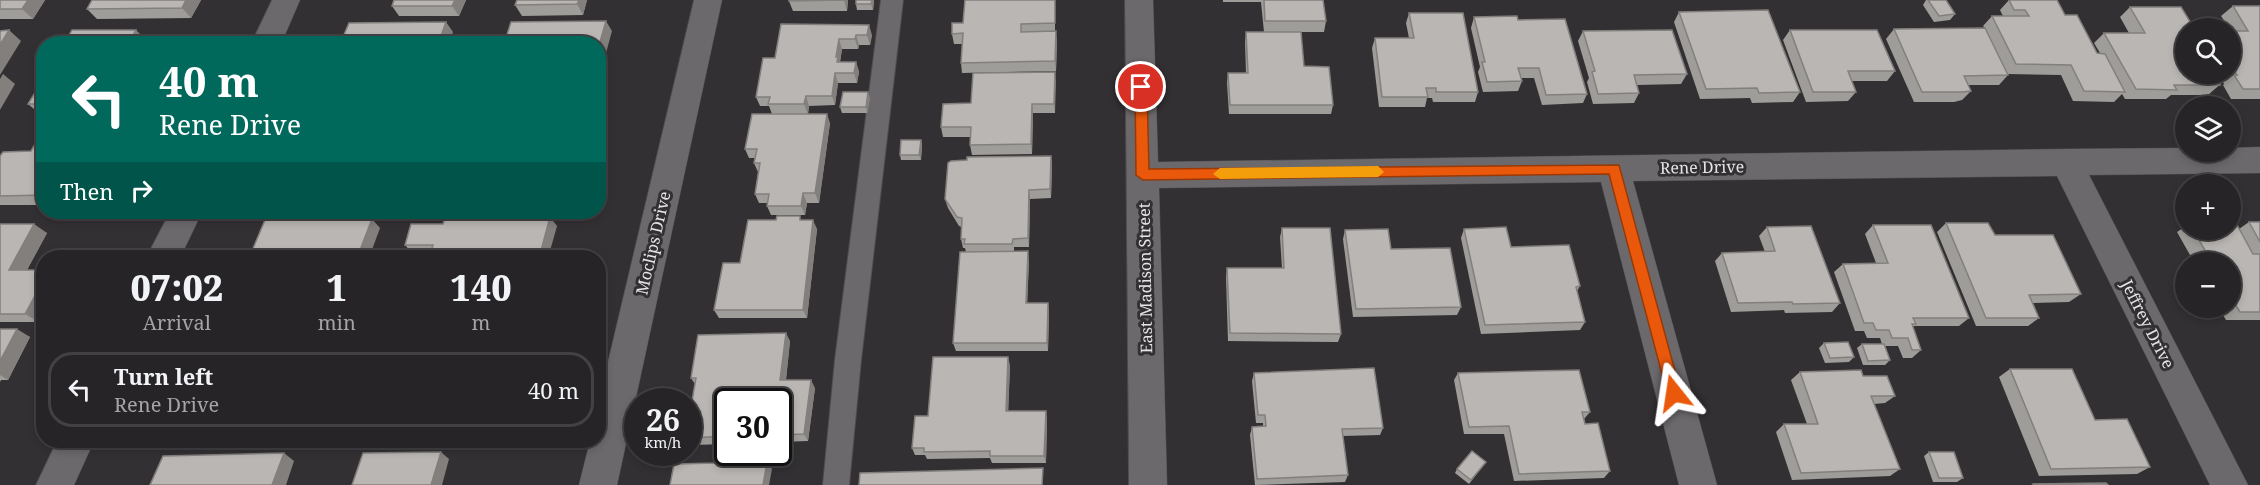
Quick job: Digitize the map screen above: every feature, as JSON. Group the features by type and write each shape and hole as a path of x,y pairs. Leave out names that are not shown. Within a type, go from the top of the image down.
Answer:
{"street":[{"path":"270,36 286,0"},
{"name":"Moclips Drive","path":"598,485 708,0"},
{"name":"East Madison Street","path":"1139,0 1148,485"},
{"name":"Rene Drive","path":"1143,175 2260,160"},
{"name":"Jeffrey Drive","path":"2066,162 2229,485"},
{"path":"1614,169 1698,485"},
{"path":"167,250 182,219"},
{"path":"55,485 73,448"}],"lane":[{"path":"836,485 848,360 892,0"}],"building":[{"path":"0,0 28,0 22,9 0,9"},
{"path":"92,0 186,0 182,8 87,9"},
{"path":"394,0 455,0 452,6 392,6"},
{"path":"517,0 579,0 577,4 515,5"},
{"path":"789,0 844,0 789,1"},
{"path":"856,0 872,0 871,4 856,4"},
{"path":"965,0 1055,0 1055,23 1021,24 1021,32 1056,31 1055,61 961,63 963,33 952,34 952,23 963,23"},
{"path":"1264,0 1323,0 1326,21 1265,21"},
{"path":"1928,0 1946,0 1955,14 1939,16"},
{"path":"2009,0 2057,0 2065,15 2077,15 2097,53 2105,54 2125,92 2084,91 2071,65 2016,64 1992,16 2029,16 2025,10 2014,10"},
{"path":"2233,6 2260,6 2260,89 2243,89 2240,84 2241,31 2248,31"},
{"path":"2130,7 2181,7 2188,18 2175,18 2175,84 2220,85 2174,85 2177,90 2136,89 2104,33 2145,33"},
{"path":"1768,10 1800,92 1759,93 1757,88 1706,89 1679,12"},
{"path":"1409,13 1463,13 1478,92 1436,92 1436,88 1426,88 1428,97 1382,97 1375,38 1414,38"},
{"path":"1517,16 1518,20 1565,19 1587,94 1546,95 1539,68 1518,68 1522,81 1487,82 1482,62 1485,62 1474,17"},
{"path":"606,21 602,36 507,36 511,22"},
{"path":"446,22 441,36 343,36 349,23"},
{"path":"781,24 869,25 867,35 856,35 855,39 839,39 837,62 856,62 854,73 835,73 832,96 806,96 804,104 768,104 770,97 756,97 763,58 775,58"},
{"path":"1985,28 2008,75 1964,76 1971,91 1962,92 1922,92 1894,29"},
{"path":"9,30 0,45 0,31"},
{"path":"72,30 136,30 133,36 69,36"},
{"path":"1672,30 1687,74 1634,75 1639,93 1598,94 1592,72 1595,71 1583,31"},
{"path":"1790,30 1877,30 1895,71 1848,71 1856,92 1813,92"},
{"path":"1246,32 1301,32 1304,66 1329,67 1333,105 1230,105 1228,73 1248,73"},
{"path":"1055,72 1054,104 1032,104 1031,144 970,145 971,127 941,127 943,104 971,103 973,73"},
{"path":"36,91 36,104 28,104"},
{"path":"843,92 868,92 866,107 840,107"},
{"path":"752,114 827,114 815,193 803,193 801,206 767,206 769,194 755,194 760,163 754,163 757,149 745,149"},
{"path":"901,140 921,140 919,155 900,155"},
{"path":"36,143 36,195 0,196 0,156 3,152 31,151"},
{"path":"1051,156 1050,189 1029,190 1028,238 1013,239 1012,244 964,244 965,239 961,239 962,218 957,217 945,199 948,163 967,160 967,157"},
{"path":"777,216 800,216 800,220 813,220 803,310 714,310 723,263 740,263 748,220 776,220"},
{"path":"372,219 360,250 252,250 265,220"},
{"path":"445,219 549,219 541,250 431,250 433,245 405,245 411,224 443,224"},
{"path":"2249,222 2260,222 2260,242"},
{"path":"1946,223 1988,223 1995,235 2053,235 2081,294 2029,295 2039,318 1986,318"},
{"path":"0,224 34,224 9,270 36,270 36,294 25,314 0,314"},
{"path":"1873,225 1931,225 1969,318 1913,318 1916,324 1912,324 1921,350 1912,350 1908,338 1892,338 1889,330 1876,330 1873,323 1864,323 1843,264 1888,263"},
{"path":"1811,226 1840,303 1738,303 1722,253 1775,251 1767,227"},
{"path":"1506,227 1511,247 1569,245 1580,286 1576,287 1585,322 1485,325 1464,229"},
{"path":"1282,228 1330,228 1341,334 1230,333 1227,268 1284,268"},
{"path":"1388,229 1391,249 1450,248 1461,307 1356,309 1345,230"},
{"path":"2241,232 2253,254 2260,254 2260,312 2241,312 2241,252 2206,252 2199,240 2241,240"},
{"path":"1028,251 1026,303 1048,303 1047,343 953,343 960,252"},
{"path":"0,329 17,329 0,361"},
{"path":"786,333 780,380 811,380 804,434 792,434 792,388 714,388 714,437 702,437 702,388 694,388 696,378 691,378 698,335"},
{"path":"1848,342 1854,357 1830,358 1824,343"},
{"path":"1862,344 1884,344 1890,360 1868,361"},
{"path":"933,357 1008,357 1006,411 1046,411 1044,456 990,456 990,451 924,452 924,448 912,448 915,416 928,416"},
{"path":"1374,368 1383,428 1342,429 1348,475 1257,479 1252,427 1266,426 1265,415 1258,415 1254,373"},
{"path":"2010,369 2072,369 2095,420 2127,419 2150,467 2051,469"},
{"path":"1579,370 1590,412 1582,412 1585,424 1598,423 1610,471 1519,474 1509,426 1469,427 1458,373"},
{"path":"1861,370 1863,376 1887,376 1895,396 1871,396 1900,469 1801,473 1784,424 1818,424 1800,372"},
{"path":"1472,451 1486,462 1471,480 1457,469"},
{"path":"441,452 431,485 352,485 363,453"},
{"path":"1929,452 1954,452 1963,478 1939,478"},
{"path":"284,453 272,485 150,485 163,456"},
{"path":"702,463 714,463 714,466 766,466 763,485 670,485 674,466 702,466"},
{"path":"1043,468 1042,485 859,485 860,473"},
{"path":"2106,483 2108,485 2033,484"}],"slow traffic":[{"path":"1220,174 1378,172"}],"route":[{"path":"1141,87 1143,175 1614,169 1674,393"}]}
